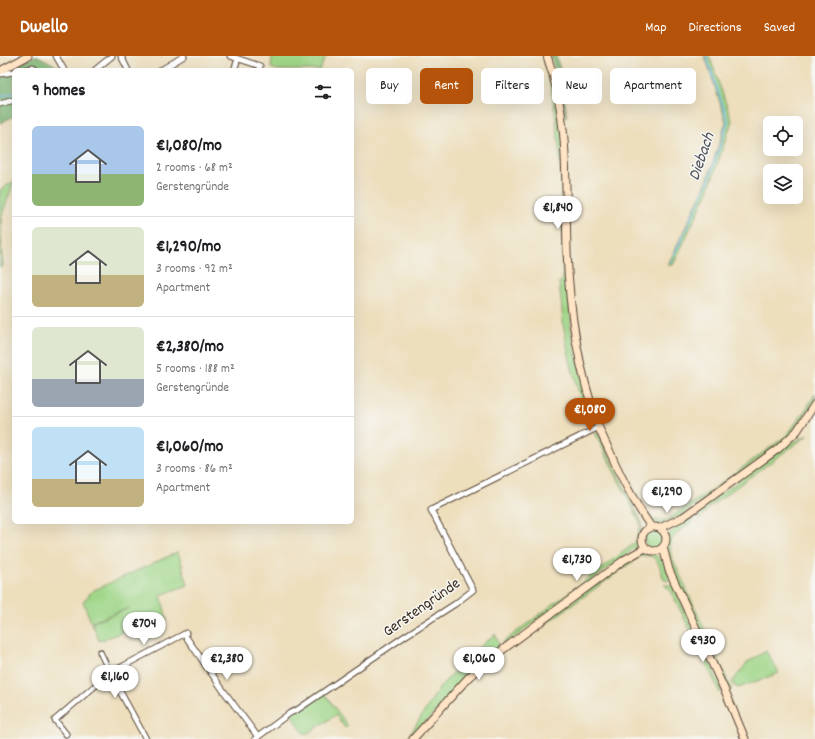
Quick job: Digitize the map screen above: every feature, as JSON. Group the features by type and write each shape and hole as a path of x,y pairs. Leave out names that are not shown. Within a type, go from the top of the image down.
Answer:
{"main road":[{"path":"0,71 28,56"},
{"path":"547,56 558,92 564,135 570,297 576,345 589,399 598,427 648,529"},
{"path":"669,570 656,552 651,551 643,545 641,538 648,529 660,528 683,517 790,440 798,431 815,404"},
{"path":"666,535 683,517"},
{"path":"656,552 666,544 666,535 660,528"},
{"path":"413,739 468,678 482,665 643,545"},
{"path":"663,547 669,570 726,693 745,739"}],"street":[{"path":"56,56 63,68"},
{"path":"97,68 112,56"},
{"path":"121,56 127,68"},
{"path":"164,68 184,56"},
{"path":"230,56 259,68"},
{"path":"235,68 238,59"},
{"path":"0,74 12,72"},
{"path":"0,104 12,101"},
{"name":"Gerstengründe","path":"110,673 185,634 256,738 290,713 297,710 405,636 455,604 473,590 431,510 598,427"},
{"path":"100,652 146,739"},
{"path":"66,734 55,720 110,673"}],"green space":[{"path":"35,56 38,56 55,65 56,68 12,68 12,117 0,123 0,71 2,72"},
{"path":"272,56 326,56 321,68 271,68"},
{"path":"542,56 544,56 552,82 552,98"},
{"path":"551,56 556,56 560,68 554,68"},
{"path":"704,56 709,56 710,58 732,121 708,191 673,265 668,265 707,181 726,122"},
{"path":"553,104 557,104 562,136 571,330 584,389 595,423 589,429 571,365 564,330 559,282 563,281 562,196"},
{"path":"563,104 565,104 567,116 565,117"},
{"path":"12,182 12,187 1,218 2,267 0,267 0,190"},
{"path":"815,394 815,399 809,409 788,438 680,516 661,525 655,525 648,520 603,428 646,513 654,520 661,521 668,519 713,489 786,436"},
{"path":"595,433 598,433 642,523 640,541 637,546 627,554 504,645 503,642 635,543 641,525"},
{"path":"808,435 709,507 700,519 696,516 696,512 789,444"},
{"path":"687,518 692,518 692,522 675,535 670,548 671,555 731,690 728,689 669,563 666,548 668,537 675,528"},
{"path":"654,529 661,532 664,539 661,546 654,549 647,546 644,539 647,532"},
{"path":"178,552 188,585 161,595 167,620 137,634 136,627 99,641 92,623 129,608 91,622 83,602 92,591"},
{"path":"644,552 650,553 661,560 670,579 668,581 664,580 659,565 654,558 650,556 639,557 544,625 541,624 634,557"},
{"path":"664,585 673,585 723,691 720,693 671,591"},
{"path":"495,634 500,647 478,665 410,739 407,739 440,687 471,654"},
{"path":"766,651 779,673 738,688 733,685 732,682 748,662"},
{"path":"324,693 348,726 345,728 336,715 305,735 291,714"}],"waterway":[{"name":"Diebach","path":"671,262 708,182 728,121 706,56"},
{"path":"0,96 12,93"}]}
